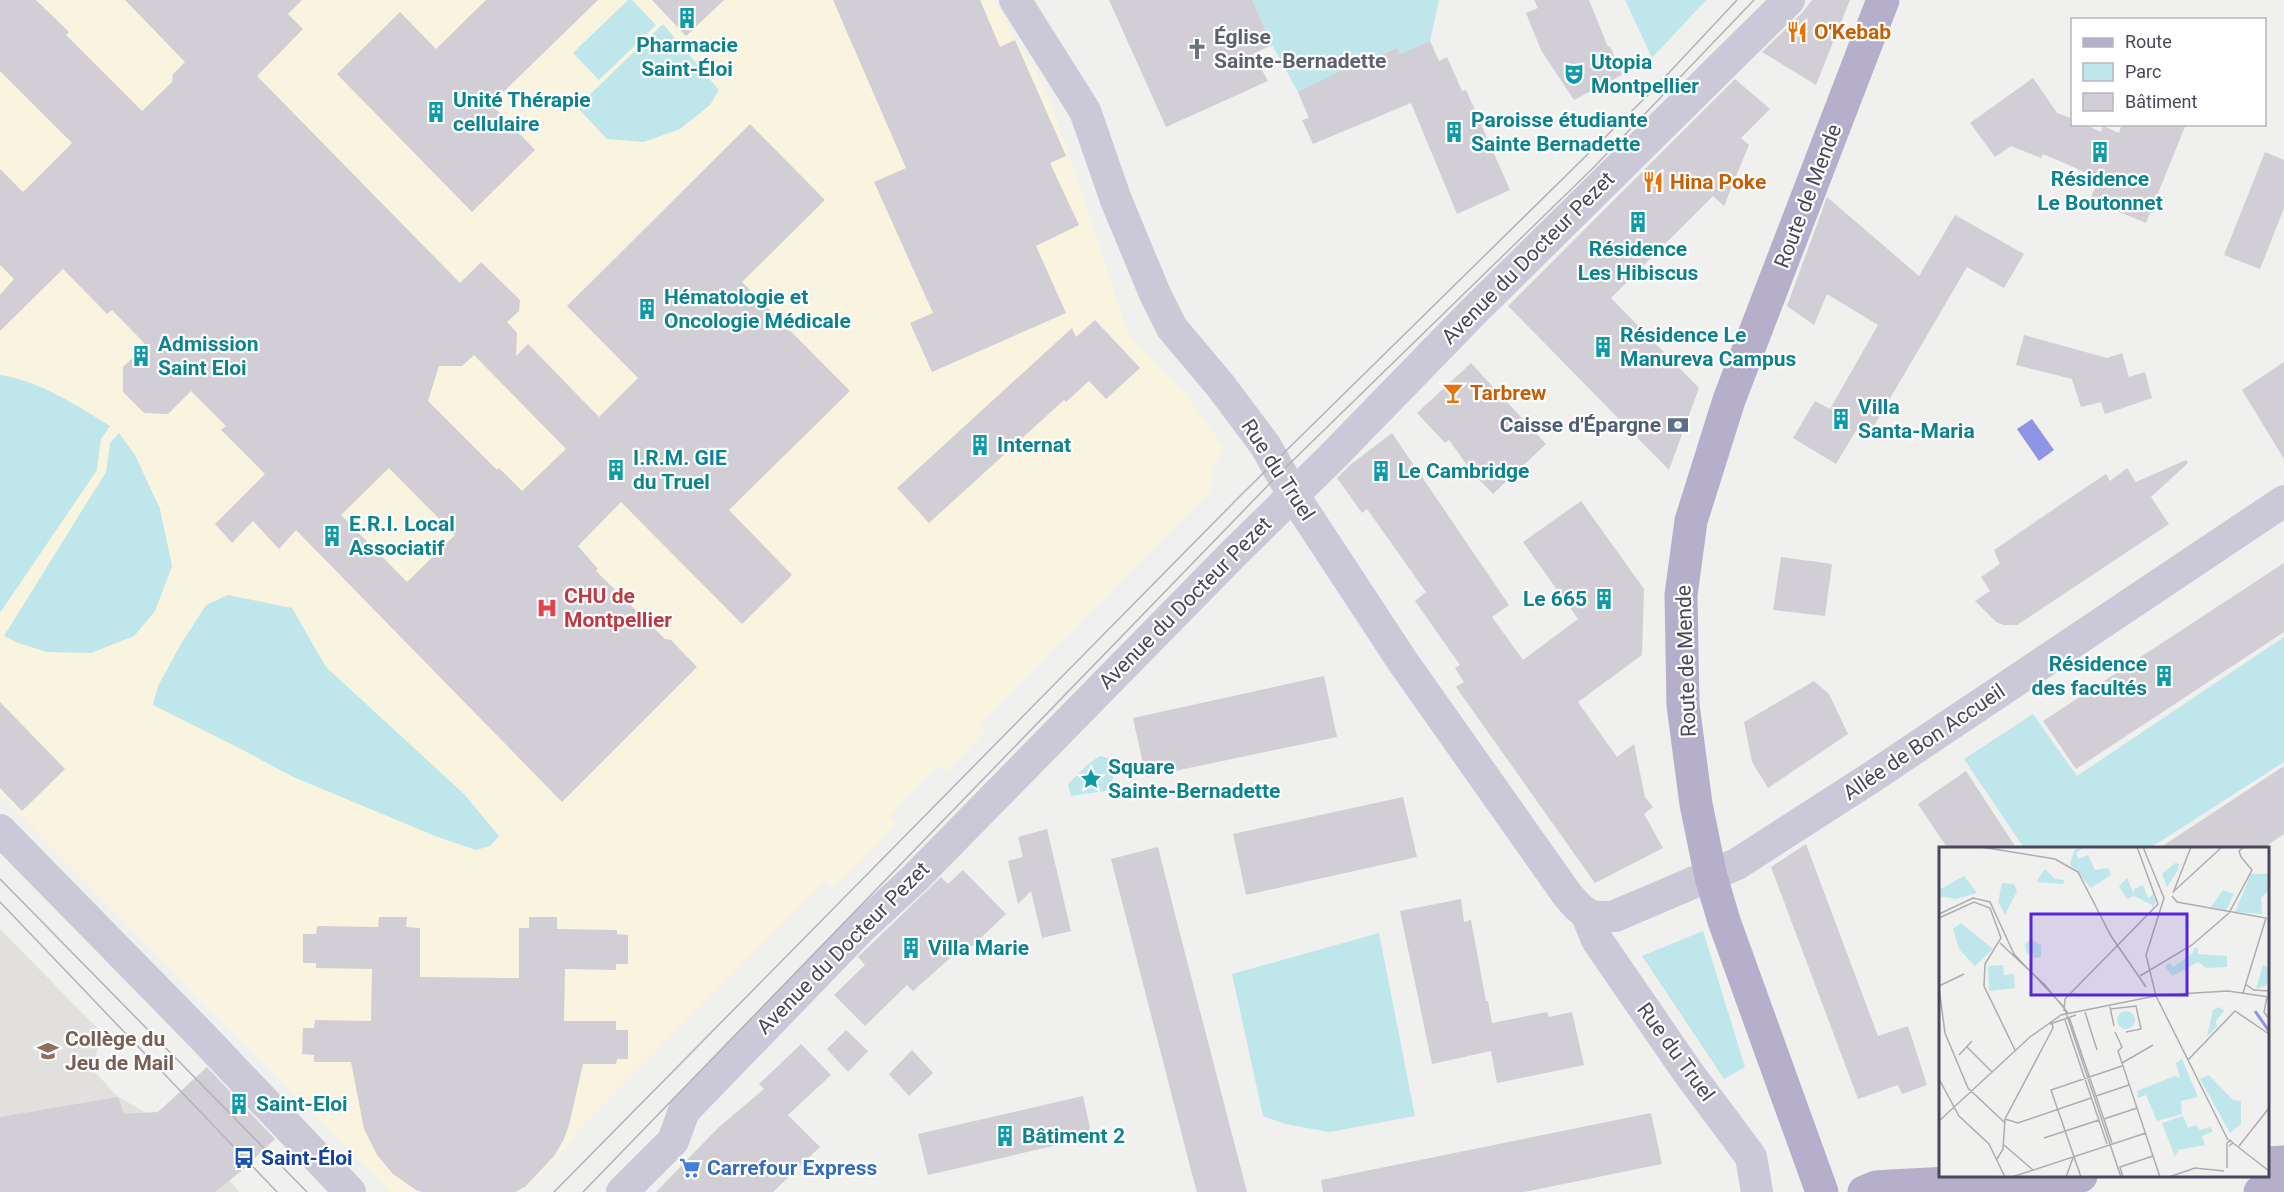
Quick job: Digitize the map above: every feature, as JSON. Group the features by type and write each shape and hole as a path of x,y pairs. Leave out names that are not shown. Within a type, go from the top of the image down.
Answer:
{"main road":[{"name":"Route de Mende","path":"1822,1192 1724,921 1711,877 1696,804 1683,705 1682,595 1691,521 1730,400 1882,0"},
{"path":"2269,1163 2284,1162"},
{"path":"1864,1192 1876,1187 2062,1177"},
{"path":"2260,1192 2284,1190"}],"street":[{"name":"Rue du Truel","path":"1015,0 1085,111 1116,200 1155,294 1172,328 1220,385 1265,445 1294,496 1403,662 1566,893 1587,915 1597,940 1687,1071 1751,1157 1757,1192"},
{"name":"Avenue du Docteur Pezet","path":"622,1192 673,1141 684,1111 854,935 914,879 1472,313 1789,0"},
{"name":"Allée de Bon Accueil","path":"1711,877 1737,864 1872,777 2284,501"},
{"path":"0,830 193,1026 350,1192"},
{"path":"1587,915 1601,918 1615,915 1675,889 1711,877"}],"shaded area":[{"name":"CHU de Montpellier","path":"0,0 994,0 1046,91 1076,174 1128,334 1182,389 1225,449 1213,466 1210,492 979,724 985,732 946,772 938,765 890,816 897,824 834,888 826,880 576,1132 577,1137 523,1191 390,1192 0,795"},
{"name":"Collège du Jeu de Mail","path":"0,929 101,1032 93,1070 118,1097 143,1111 185,1151 229,1180 239,1192 0,1192"}],"green space":[{"path":"628,0 632,0 656,25 599,80 573,53"},
{"path":"1252,0 1439,0 1430,41 1400,54 1397,48 1357,65 1356,63 1298,92 1272,45"},
{"path":"1625,0 1706,0 1652,58"},
{"path":"663,24 719,90 710,105 680,129 644,142 607,139 577,107"},
{"path":"0,375 43,388 110,426 101,439 97,470 0,613"},
{"path":"119,433 135,455 160,509 172,566 155,611 134,636 91,653 47,652 4,636 106,472 110,443"},
{"path":"228,595 292,608 326,667 464,794 499,836 490,846 476,850 435,836 291,776 153,705 158,686 206,605"},
{"path":"2284,637 2284,762 2152,847 2023,847 1964,759 2033,714 2077,776"},
{"path":"1100,756 1111,759 1114,772 1111,788 1071,796 1068,784 1088,764"},
{"path":"1703,931 1745,1067 1724,1079 1642,956"},
{"path":"1379,933 1415,1116 1330,1132 1285,1124 1263,1116 1232,974"}],"water":[{"path":"2032,419 2054,450 2039,461 2017,429"}],"building":[{"path":"0,0 36,0 69,32 66,35 142,111 172,82 173,74 185,62 125,0 302,0 288,14 303,29 257,76 460,283 481,262 520,300 519,311 507,322 517,333 516,356 528,344 599,417 638,378 567,306 750,124 825,200 742,282 850,391 729,510 792,575 742,624 621,502 578,546 598,569 596,571 697,667 562,802 296,530 279,549 253,521 232,543 215,524 265,474 221,430 226,426 191,391 168,414 144,413 123,392 123,367 146,345 112,310 107,314 63,269 0,331 0,295 14,279 0,265 0,169 23,192 72,143 0,71","holes":["474,355 566,449 522,491 499,468 497,470 428,401 439,366 462,366","389,468 455,535 407,582 341,515"]},
{"name":"Unité Thérapie cellulaire","path":"486,0 598,0 491,104 535,150 472,212 337,74 400,12 436,49"},
{"name":"Pharmacie Saint-Éloi","path":"652,0 724,0 686,36"},
{"path":"833,0 980,0 1000,47 1015,40 1066,156 1050,163 1079,225 1036,246 1066,313 932,372 910,323 933,313 874,182 906,168"},
{"name":"Église Sainte-Bernadette","path":"1109,0 1252,0 1272,45 1253,54 1268,81 1166,127"},
{"path":"1534,0 1589,0 1622,75 1574,100 1541,50 1526,13 1538,8"},
{"path":"1812,0 1850,0 1816,85 1762,52 1802,13"},
{"name":"Paroisse étudiante Sainte Bernadette","path":"1430,41 1439,61 1447,57 1462,91 1466,90 1510,190 1457,214 1411,103 1313,144 1302,120 1309,118 1298,92 1356,63 1357,65 1397,48 1400,54"},
{"name":"Résidence Le Boutonnet","path":"2033,78 2057,113 2071,118 2071,126 2088,126 2101,132 2103,126 2119,133 2121,126 2185,126 2146,223 2090,200 2099,178 2043,154 2041,158 2011,146 1995,157 1970,123"},
{"path":"1735,79 1770,109 1741,138 1749,145 1724,206 1713,196 1611,298 1699,388 1669,470 1508,306"},
{"path":"2265,152 2284,160 2284,208 2260,269 2224,255"},
{"path":"1827,197 1919,276 1955,215 2024,254 2004,288 1967,267 1868,436 1857,429 1836,464 1793,438 1815,401 1830,409 1878,325 1827,294 1814,325 1787,306"},
{"name":"Internat","path":"1095,320 1140,368 1106,399 1089,381 1066,402 1064,400 929,523 897,488 1072,328 1076,337"},
{"path":"2024,335 2107,358 2122,353 2129,377 2145,372 2152,398 2105,414 2101,402 2081,407 2072,379 2016,365"},
{"path":"2284,362 2284,459 2242,390"},
{"path":"1471,363 1546,444 1493,494 1472,472 1449,440 1445,443 1417,413"},
{"path":"1392,433 1509,605 1492,617 1523,660 1578,619 1523,542 1581,501 1644,589 1642,655 1578,702 1617,757 1634,744 1645,797 1653,807 1644,814 1663,848 1595,883 1456,687 1464,682 1455,668 1460,665 1415,601 1426,592 1367,509 1362,513 1337,478 1350,465"},
{"path":"2186,460 2188,463 2151,497 2169,524 2017,625 2004,625 1996,622 1975,601 1990,591 1981,577 2000,564 1994,550 2073,496 2106,474 2110,481 2127,468 2136,482"},
{"path":"1781,557 1832,564 1825,616 1773,610"},
{"name":"Résidence des facultés","path":"2284,563 2284,632 2076,769 2043,721"},
{"path":"1324,676 1337,737 1146,777 1133,718"},
{"path":"1814,681 1829,694 1848,734 1768,788 1752,762 1744,722"},
{"path":"0,702 65,769 22,811 0,788"},
{"path":"2284,766 2284,834 2265,847 2161,847"},
{"path":"1966,771 2016,847 1947,847 1918,804"},
{"path":"1403,797 1417,857 1246,895 1233,834"},
{"path":"1047,829 1071,931 1042,938 1031,891 1018,904 1008,861 1023,857 1018,837"},
{"path":"1806,844 1878,1036 1908,1026 1927,1085 1902,1094 1898,1085 1858,1099 1771,867"},
{"path":"1158,847 1247,1192 1197,1192 1192,1174 1111,859"},
{"path":"963,870 1006,914 970,948 966,944 913,991 907,985 865,1026 834,995 865,965 858,957 941,877 948,884"},
{"path":"1461,899 1464,922 1471,920 1492,1023 1547,1012 1549,1017 1572,1012 1584,1065 1497,1083 1491,1051 1432,1064 1400,911"},
{"path":"379,917 407,917 406,927 420,928 420,977 519,978 519,928 529,928 529,917 557,917 557,929 617,930 617,934 628,935 628,964 616,964 616,970 565,969 564,1021 616,1021 616,1030 628,1030 628,1059 617,1059 616,1064 583,1064 564,1139 555,1155 525,1187 515,1192 422,1192 416,1190 393,1174 377,1155 364,1129 351,1062 314,1062 314,1055 302,1054 303,1028 314,1028 315,1020 371,1021 372,969 316,968 316,963 303,963 303,934 316,934 317,926 378,927"},
{"path":"846,1030 868,1051 848,1072 827,1049"},
{"path":"801,1044 831,1075 788,1115 820,1147 773,1192 656,1192 718,1128 764,1089 759,1084"},
{"path":"912,1050 933,1073 909,1096 889,1074"},
{"path":"207,1067 275,1139 215,1192 0,1192 0,1117 118,1097 124,1114 158,1112"},
{"name":"Bâtiment 2","path":"1083,1096 1092,1137 928,1175 918,1134"},
{"path":"1651,1113 1662,1164 1524,1192 1323,1192 1321,1180"}],"tram line":[{"path":"554,1192 1242,494 1649,94 1737,0"},
{"path":"583,1192 1281,472 1594,167 1754,0"},
{"path":"0,879 307,1192"},
{"path":"0,902 277,1192"}],"place":[{"name":"Pharmacie Saint-Éloi","path":"687,18"},
{"name":"O'Kebab","path":"1797,32"},
{"name":"Église Sainte-Bernadette","path":"1197,49"},
{"name":"Utopia Montpellier","path":"1574,74"},
{"name":"Unité Thérapie cellulaire","path":"436,112"},
{"name":"Paroisse étudiante Sainte Bernadette","path":"1454,132"},
{"name":"Résidence Le Boutonnet","path":"2100,152"},
{"name":"Hina Poke","path":"1653,182"},
{"name":"Résidence Les Hibiscus","path":"1638,222"},
{"name":"Hématologie et Oncologie Médicale","path":"647,309"},
{"name":"Résidence Le Manureva Campus","path":"1603,347"},
{"name":"Admission Saint Eloi","path":"141,356"},
{"name":"Tarbrew","path":"1453,393"},
{"name":"Villa Santa-Maria","path":"1841,419"},
{"name":"Caisse d'Épargne","path":"1678,425"},
{"name":"Internat","path":"980,445"},
{"name":"I.R.M. GIE du Truel","path":"616,470"},
{"name":"Le Cambridge","path":"1381,471"},
{"name":"E.R.I. Local Associatif","path":"332,536"},
{"name":"Le 665","path":"1604,599"},
{"name":"CHU de Montpellier","path":"547,608"},
{"name":"Résidence des facultés","path":"2164,676"},
{"name":"Square Sainte-Bernadette","path":"1091,779"},
{"name":"Villa Marie","path":"911,948"},
{"name":"Collège du Jeu de Mail","path":"48,1051"},
{"name":"Saint-Eloi","path":"239,1104"},
{"name":"Bâtiment 2","path":"1005,1136"},
{"name":"Saint-Éloi","path":"244,1158"},
{"name":"Carrefour Express","path":"690,1168"}]}
